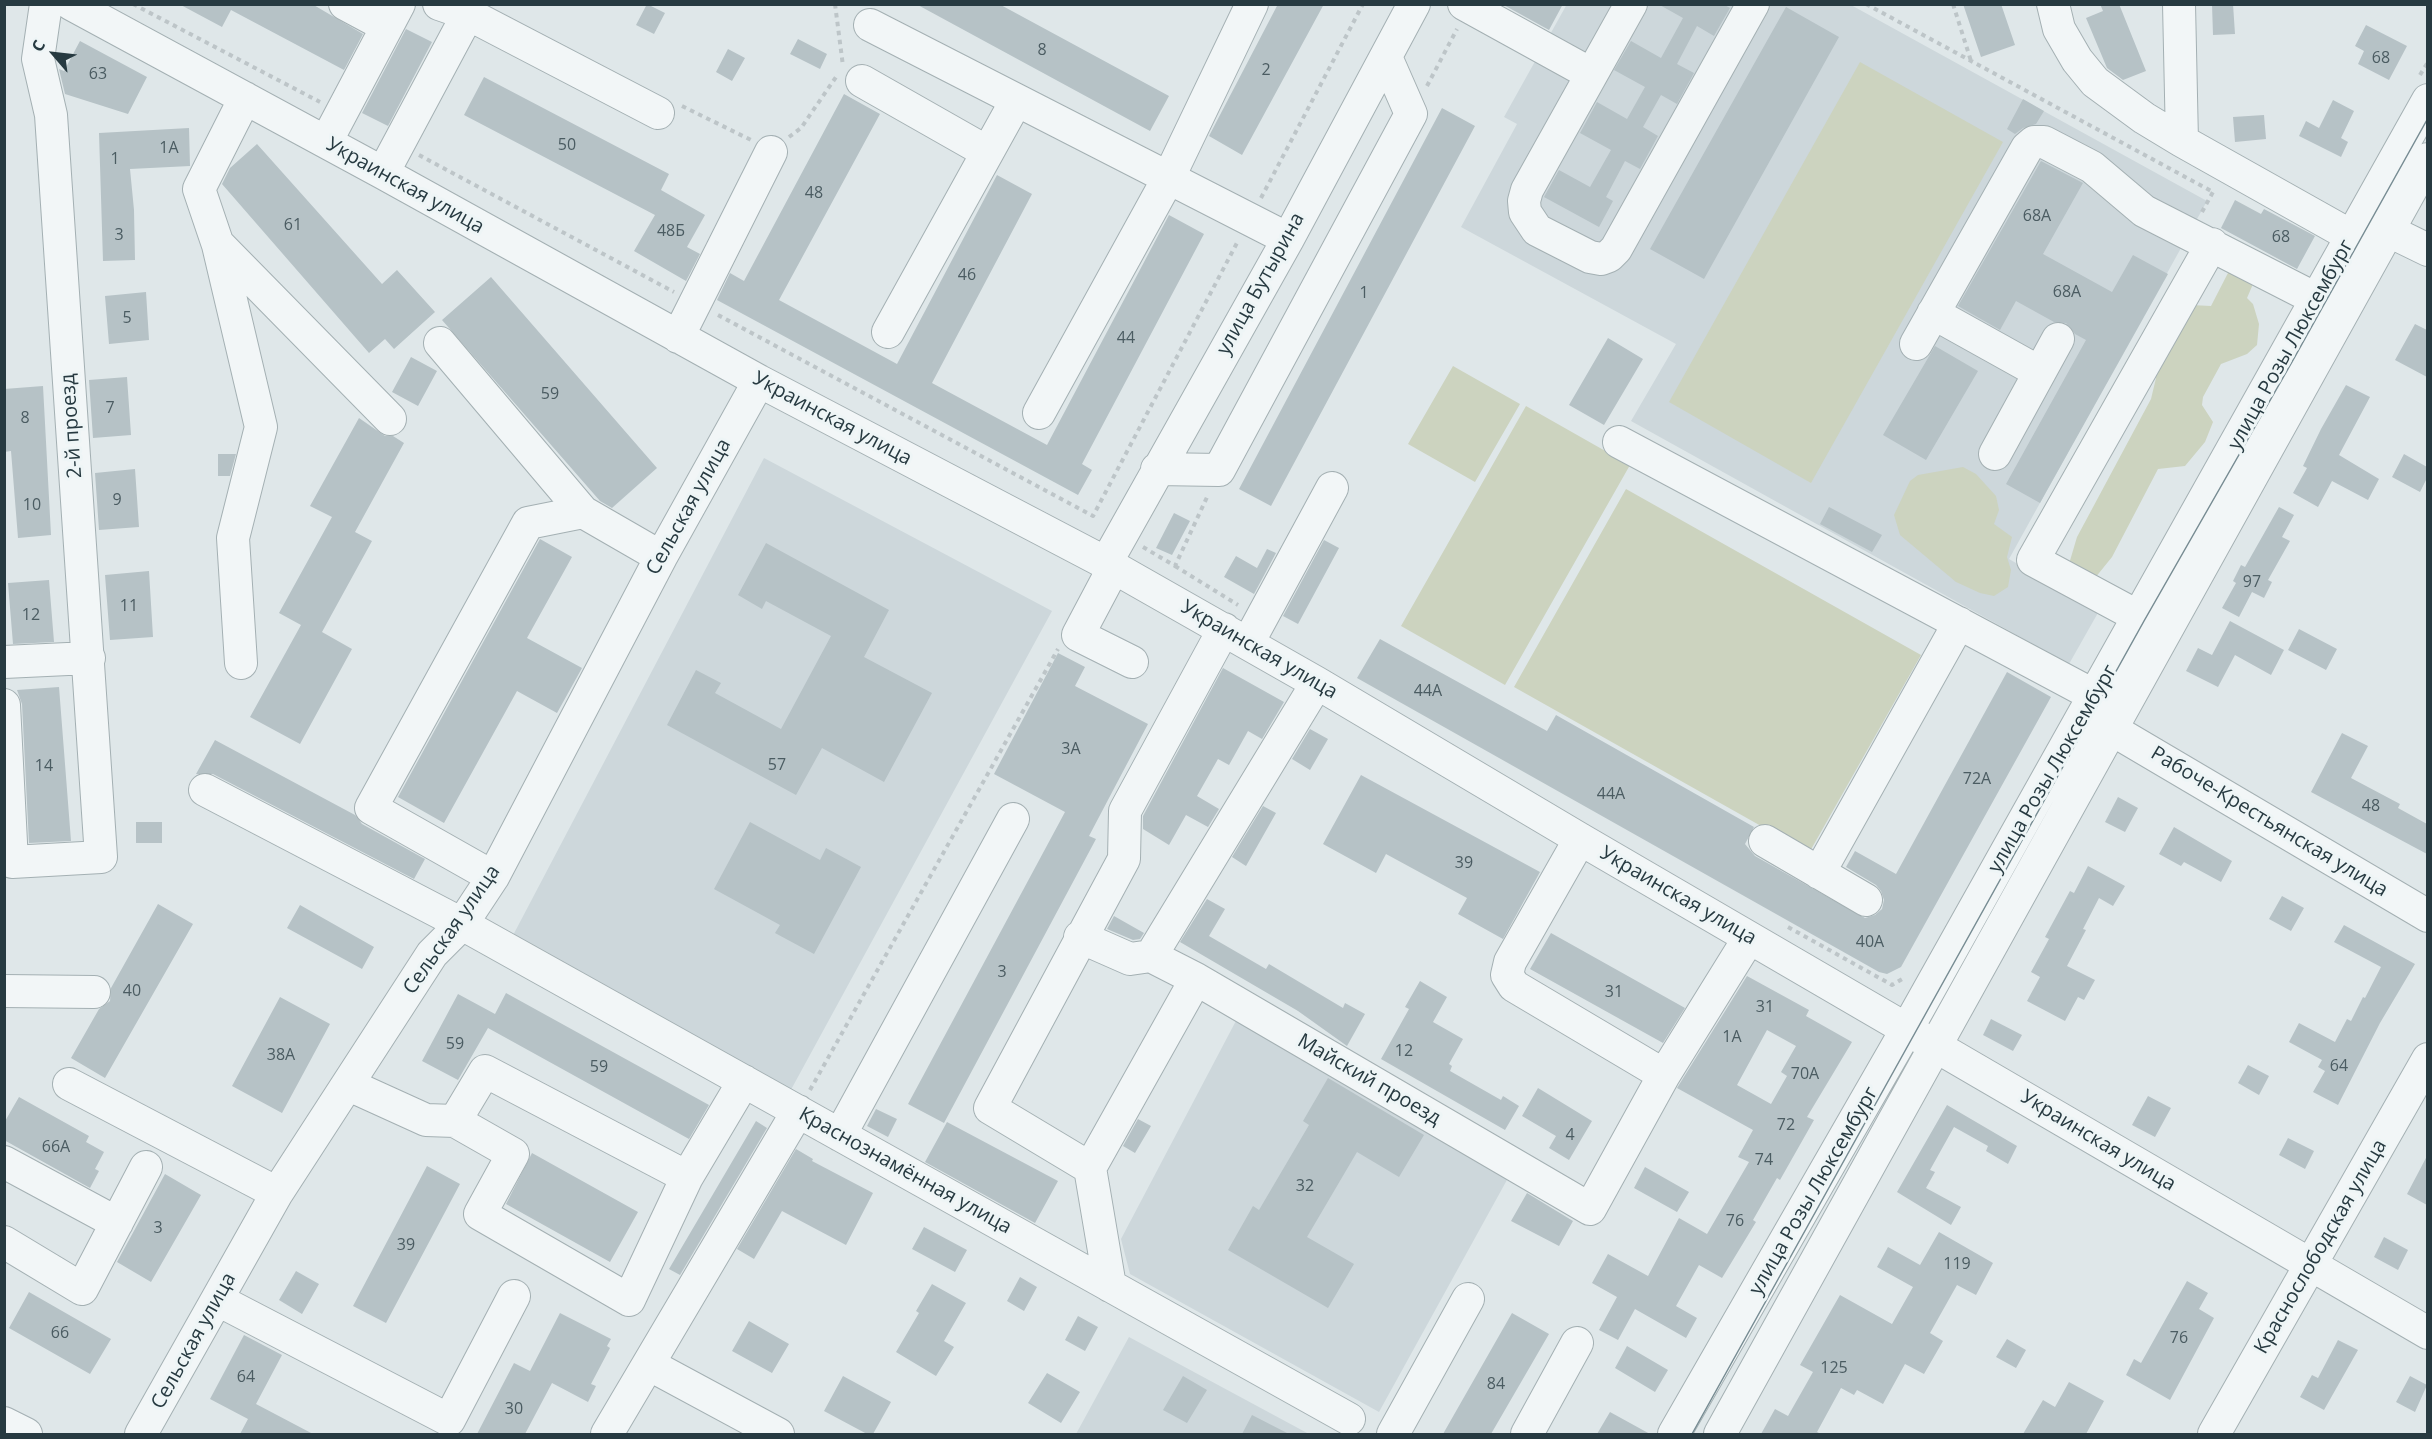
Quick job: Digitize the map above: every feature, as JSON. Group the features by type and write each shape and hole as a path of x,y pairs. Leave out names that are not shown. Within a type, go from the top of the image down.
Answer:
{"street":[{"name":"2-й проезд","path":"4,705 12,862 101,857 51,115 38,59 46,4"},
{"name":"Украинская улица","path":"70,4 383,173 759,381 1110,565 1244,630 1317,682 1580,839 2427,1333"},
{"path":"326,142 392,15 345,4"},
{"path":"439,4 468,14 658,112"},
{"path":"1039,413 1169,177 1252,4"},
{"name":"улица Бутырина","path":"1132,662 1078,634 1122,534 1288,239 1414,4"},
{"path":"1631,4 1527,190 1524,201 1525,212 1537,230 1590,257 1600,259 1609,256 1617,249 1753,4"},
{"path":"2053,4 2059,29 2077,60 2096,82 2128,108 2182,141 2220,179 2373,239 2427,250"},
{"path":"2179,4 2182,141"},
{"path":"1466,6 1591,74"},
{"path":"383,173 468,14"},
{"path":"870,25 1288,239"},
{"path":"1157,469 1219,470 1412,114 1386,57"},
{"path":"862,81 987,152"},
{"name":"улица Розы Люксембург","path":"1674,1434 1907,1029 2316,299 2373,239 2422,90"},
{"path":"241,663 233,538 261,427 218,245 199,189 244,98"},
{"path":"888,332 1016,101"},
{"path":"1916,344 2027,148 2034,142 2044,142 2091,167 2144,211 2316,299"},
{"path":"678,337 771,152"},
{"name":"улица Розы Люксембург","path":"1720,1434 2111,729 2373,239 2427,159"},
{"path":"2139,617 2033,560 2201,239"},
{"path":"218,245 390,419"},
{"path":"1933,313 2040,372"},
{"path":"1995,454 2058,339"},
{"path":"440,344 583,512 662,557"},
{"name":"Сельская улица","path":"141,1434 277,1193 432,954 462,924 493,877 662,557 759,381"},
{"path":"1619,442 2095,696"},
{"path":"1090,1168 990,1108 1124,859 1125,811 1244,630 1332,488"},
{"path":"493,877 371,808 528,523 583,512"},
{"path":"1819,873 1959,623"},
{"path":"4,662 89,658"},
{"path":"1080,937 1130,959 1151,956 1317,682"},
{"name":"Рабоче-Крестьянская улица","path":"2111,729 2427,916"},
{"name":"Краснознамённая улица","path":"205,790 462,924 1349,1419"},
{"path":"840,1135 1013,819"},
{"path":"1580,839 1510,962 1507,975 1514,986 1664,1075"},
{"path":"1765,841 1866,900"},
{"name":"Майский проезд","path":"1151,956 1196,979 1590,1209 1664,1075 1749,938"},
{"path":"1110,1286 1090,1168 1196,979"},
{"path":"4,991 94,992"},
{"name":"Краснослободская улица","path":"2214,1434 2427,1059"},
{"path":"455,1121 484,1071 687,1177"},
{"path":"629,1300 687,1177 744,1081"},
{"path":"69,1084 277,1193"},
{"path":"349,1085 426,1120 455,1121 513,1154 480,1214 673,1326"},
{"path":"608,1434 651,1365 798,1111"},
{"path":"4,1162 117,1223"},
{"path":"4,1242 82,1289 146,1167"},
{"path":"218,1300 449,1420 514,1296"},
{"path":"1393,1434 1468,1299"},
{"path":"1527,1434 1577,1343"},
{"path":"651,1365 778,1434"},
{"path":"4,1423 26,1434"}],"path":[{"path":"133,4 341,113"},
{"path":"658,112 685,106 771,152 801,128 843,67 834,4"},
{"path":"1093,516 1363,4"},
{"path":"1866,4 1971,62 2220,179 2201,239"},
{"path":"1953,4 1971,62"},
{"path":"1412,114 1466,6"},
{"path":"2422,90 2427,62"},
{"path":"398,144 1093,516 1175,566 1244,630"},
{"path":"1175,566 1219,470"},
{"path":"798,1111 1060,646"},
{"path":"1779,922 1892,985 1900,982 1906,976"}],"shaded area":[{"path":"1567,4 1851,5 2207,201 2009,559 2099,611 2069,664 1631,421 1676,344 1461,227 1517,124 1504,117"},
{"path":"764,458 1052,611 787,1097 510,941"},
{"path":"1238,1017 1513,1169 1379,1412 1130,1274 1121,1239"},
{"path":"1129,1337 1309,1434 1076,1434"}],"green space":[{"path":"1860,62 2003,142 1811,483 1669,402"},
{"path":"2237,267 2256,277 2247,298 2253,304 2259,324 2257,345 2247,354 2221,364 2203,397 2202,405 2213,422 2205,442 2185,466 2158,469 2112,557 2095,578 2069,564 2077,537 2151,399 2156,378 2153,355 2191,305 2211,306 2228,273"},
{"path":"1453,366 1520,404 1475,482 1408,444"},
{"path":"1526,406 1630,465 1505,685 1401,626"},
{"path":"1963,467 1976,474 1996,496 1999,510 1994,524 2012,537 2007,557 2011,570 2008,587 1994,596 1980,593 1956,582 1900,535 1894,515 1910,481 1918,475"},
{"path":"1626,489 1921,655 1809,853 1514,687"}],"building":[{"path":"179,4 312,4 363,34 344,70 231,10 222,27"},
{"path":"647,4 665,13 654,34 636,25"},
{"path":"916,4 999,4 1169,96 1150,131"},
{"path":"1278,4 1324,4 1242,155 1209,136"},
{"path":"1502,4 1563,4 1549,30"},
{"path":"1658,4 1723,4 1730,8 1714,36 1697,26 1677,64 1694,73 1677,104 1661,95 1643,127 1658,136 1640,169 1625,161 1606,197 1613,201 1599,227 1544,197 1559,170 1590,187 1611,150 1580,133 1597,102 1627,119 1645,87 1614,70 1631,41 1661,58 1683,18"},
{"path":"1963,4 2001,4 2015,45 1981,57"},
{"path":"2100,4 2119,4 2146,71 2123,80 2107,68 2086,18 2103,11"},
{"path":"2212,4 2233,4 2235,34 2213,35"},
{"path":"1786,7 1839,37 1704,279 1650,249"},
{"path":"2366,25 2407,46 2389,80 2358,64 2364,51 2355,46"},
{"path":"406,29 432,42 388,126 362,113"},
{"path":"798,39 827,54 820,69 790,54"},
{"path":"80,41 147,77 128,114 65,94 59,69 64,71"},
{"path":"728,49 745,58 732,81 716,72"},
{"path":"484,77 669,174 661,190 705,215 687,247 700,254 686,281 634,251 655,215 464,115"},
{"path":"844,94 880,114 779,300 897,364 997,175 1032,194 932,383 1047,445 1169,215 1204,234 1082,464 1092,470 1078,495 717,300 730,273 744,281"},
{"path":"2023,99 2044,111 2036,124 2023,128 2015,134 2007,129"},
{"path":"2333,100 2354,111 2341,138 2348,142 2341,157 2299,136 2306,121 2319,128"},
{"path":"1442,108 1475,126 1271,506 1239,489"},
{"path":"2264,115 2266,139 2235,142 2233,117"},
{"path":"189,128 190,166 130,169 135,260 103,261 99,133"},
{"path":"257,144 382,284 397,270 435,312 394,349 385,339 369,353 222,184 230,168"},
{"path":"2041,161 2083,183 2043,254 2112,292 2133,255 2168,274 2040,503 2006,484 2086,340 2075,334 2066,323 2054,322 2016,301 2000,330 1958,306"},
{"path":"2235,200 2261,214 2264,209 2315,236 2297,269 2221,228"},
{"path":"491,277 657,468 612,508 600,501 442,320"},
{"path":"146,292 149,340 109,344 105,296"},
{"path":"2415,324 2427,330 2427,377 2395,360"},
{"path":"1608,338 1643,359 1604,425 1569,405"},
{"path":"1935,346 1978,371 1926,460 1883,435"},
{"path":"411,357 437,371 418,406 392,392"},
{"path":"127,377 131,435 93,438 89,380"},
{"path":"2346,385 2370,397 2339,455 2379,479 2368,500 2332,481 2318,507 2293,493 2307,468 2303,466 2321,429"},
{"path":"43,386 51,535 18,538 11,451 4,452 4,389"},
{"path":"359,418 385,436 393,436 404,443 355,532 372,541 322,632 352,649 300,744 250,717 301,625 279,613 332,517 310,506"},
{"path":"218,454 236,454 230,476 218,476"},
{"path":"2404,454 2427,467 2427,478 2420,492 2392,477"},
{"path":"135,469 139,527 99,530 95,473"},
{"path":"1829,507 1882,535 1872,552 1820,524"},
{"path":"2279,507 2294,515 2282,537 2290,541 2268,580 2272,582 2264,598 2252,592 2239,617 2222,608 2236,583 2233,581 2241,565 2245,567"},
{"path":"1174,513 1190,521 1172,555 1156,548"},
{"path":"540,539 572,557 527,638 582,668 557,713 517,691 444,823 398,797"},
{"path":"1324,540 1339,548 1298,624 1283,616"},
{"path":"766,543 889,610 864,657 932,693 884,782 822,748 796,795 667,725 696,670 721,683 715,693 781,729 831,636 766,601 762,609 738,595"},
{"path":"1267,549 1276,553 1254,594 1224,577 1236,556 1257,568"},
{"path":"149,571 153,637 110,640 105,575"},
{"path":"49,580 54,642 13,644 8,583"},
{"path":"2230,621 2284,650 2271,675 2235,655 2218,687 2186,671 2198,648 2212,655"},
{"path":"2299,629 2337,649 2326,670 2288,650"},
{"path":"1380,639 1547,731 1556,715 1754,827 1745,844 1755,856 1865,918 1875,915 1882,909 1884,900 1876,885 1846,867 1855,851 1896,874 2007,672 2051,697 1901,967 1887,974 1879,972 1357,678"},
{"path":"1058,653 1085,667 1075,686 1148,724 1089,836 1096,839 944,1123 908,1104 1065,812 994,774"},
{"path":"1223,668 1284,702 1262,739 1248,731 1229,765 1218,759 1197,796 1219,809 1208,827 1186,815 1169,845 1143,829 1143,816"},
{"path":"59,687 71,841 29,843 22,704 17,690"},
{"path":"1310,729 1328,739 1310,770 1292,759"},
{"path":"2342,733 2368,746 2351,778 2400,804 2398,808 2427,824 2427,854 2311,792"},
{"path":"215,740 355,815 362,824 425,859 414,879 213,774 196,774"},
{"path":"1361,775 1540,872 1503,939 1458,914 1467,898 1386,854 1376,873 1323,844"},
{"path":"2118,797 2138,808 2125,832 2105,822"},
{"path":"1263,806 1276,813 1246,866 1232,857"},
{"path":"136,822 162,822 162,843 136,843"},
{"path":"750,822 820,860 826,848 861,867 814,954 775,933 780,925 714,889"},
{"path":"2174,827 2232,861 2221,882 2184,862 2181,866 2159,854"},
{"path":"2088,866 2125,886 2113,906 2099,898 2083,929 2086,930 2067,966 2095,980 2084,1000 2078,997 2065,1021 2027,1001 2040,977 2031,972 2049,939 2045,937 2070,891 2074,893"},
{"path":"2282,896 2304,908 2291,931 2269,919"},
{"path":"1207,899 1225,909 1209,936 1266,969 1269,964 1343,1008 1345,1003 1365,1014 1347,1046 1298,1011 1180,942"},
{"path":"158,904 193,924 105,1078 71,1058 99,1009 110,1001 111,988"},
{"path":"300,905 374,947 362,969 287,928"},
{"path":"1114,916 1144,933 1140,939 1133,940 1107,929"},
{"path":"2344,925 2415,964 2380,1023 2338,1105 2313,1092 2325,1071 2318,1067 2322,1060 2289,1042 2299,1023 2335,1042 2347,1019 2351,1021 2381,967 2334,942"},
{"path":"1551,933 1685,1008 1663,1043 1530,969"},
{"path":"1747,976 1809,1010 1806,1016 1852,1042 1807,1117 1814,1120 1780,1180 1777,1178 1753,1220 1756,1222 1722,1278 1699,1265 1676,1306 1697,1318 1686,1338 1635,1309 1618,1340 1599,1330 1617,1297 1592,1283 1608,1254 1648,1276 1679,1218 1707,1234 1749,1162 1738,1157 1753,1130 1677,1088","holes":["1767,1030 1796,1046 1781,1072 1787,1076 1771,1104 1737,1085"]},
{"path":"1420,981 1447,997 1433,1022 1463,1039 1449,1064 1452,1066 1450,1071 1501,1100 1503,1096 1519,1106 1505,1130 1381,1059 1409,1009 1405,1007"},
{"path":"506,993 709,1105 689,1139 488,1028 458,1080 422,1061 458,994 495,1014"},
{"path":"280,997 330,1024 282,1113 232,1086"},
{"path":"1991,1019 2022,1035 2013,1051 1983,1035"},
{"path":"2248,1065 2269,1076 2259,1095 2238,1083"},
{"path":"1328,1078 1424,1135 1399,1177 1357,1152 1307,1237 1354,1264 1328,1308 1228,1250 1253,1206 1259,1210 1309,1125 1303,1121"},
{"path":"1538,1088 1592,1121 1569,1160 1549,1148 1556,1136 1522,1116"},
{"path":"2148,1096 2171,1108 2155,1137 2132,1125"},
{"path":"19,1097 89,1136 86,1142 104,1152 95,1169 99,1171 90,1188 4,1140 4,1123"},
{"path":"1947,1105 2017,1146 2008,1164 1986,1151 1988,1146 1954,1127 1930,1170 1935,1172 1926,1188 1961,1207 1951,1225 1897,1192"},
{"path":"876,1109 897,1119 888,1137 867,1126"},
{"path":"1138,1119 1151,1126 1135,1153 1123,1146"},
{"path":"756,1121 767,1128 680,1275 669,1269"},
{"path":"947,1122 1058,1181 1035,1223 925,1162"},
{"path":"2288,1138 2314,1151 2305,1169 2279,1155"},
{"path":"796,1149 813,1159 812,1161 873,1193 846,1245 782,1211 754,1259 737,1249"},
{"path":"532,1153 638,1212 610,1262 506,1204"},
{"path":"2427,1156 2427,1205 2407,1194"},
{"path":"427,1166 460,1184 386,1323 353,1306"},
{"path":"1645,1167 1689,1192 1677,1212 1634,1188"},
{"path":"165,1174 201,1195 151,1282 117,1262"},
{"path":"1527,1193 1573,1221 1559,1246 1511,1221"},
{"path":"924,1227 967,1250 955,1272 912,1249"},
{"path":"1939,1232 1993,1263 1976,1295 1957,1285 1930,1333 1943,1341 1924,1374 1905,1364 1883,1404 1857,1390 1854,1395 1841,1388 1817,1432 1821,1434 1761,1434 1775,1409 1788,1416 1813,1372 1800,1365 1840,1295 1892,1324 1913,1287 1877,1267 1888,1247 1920,1265"},
{"path":"2384,1237 2408,1250 2398,1270 2374,1257"},
{"path":"296,1271 319,1284 302,1314 279,1300"},
{"path":"1020,1277 1037,1287 1024,1311 1007,1301"},
{"path":"2187,1281 2208,1293 2199,1309 2214,1318 2170,1400 2126,1375 2134,1359 2141,1363"},
{"path":"932,1284 966,1303 944,1341 954,1347 936,1376 896,1352 919,1313 916,1311"},
{"path":"29,1292 111,1339 90,1374 9,1328"},
{"path":"560,1313 611,1339 607,1346 610,1348 591,1384 596,1386 588,1402 552,1383 525,1434 477,1434 514,1363 530,1371"},
{"path":"1512,1313 1549,1334 1491,1434 1443,1434"},
{"path":"1078,1316 1098,1327 1085,1351 1065,1340"},
{"path":"749,1321 789,1344 772,1373 732,1351"},
{"path":"244,1335 282,1355 256,1404 313,1434 240,1434 248,1419 210,1399"},
{"path":"2007,1339 2026,1350 2016,1368 1996,1357"},
{"path":"2338,1340 2358,1350 2324,1410 2300,1397 2312,1375 2318,1378"},
{"path":"1627,1346 1668,1370 1655,1392 1615,1368"},
{"path":"1047,1373 1080,1392 1061,1423 1028,1403"},
{"path":"843,1376 891,1402 873,1434 867,1434 824,1411"},
{"path":"1183,1376 1207,1390 1187,1423 1163,1410"},
{"path":"2410,1376 2427,1385 2415,1412 2396,1402"},
{"path":"2069,1382 2104,1401 2086,1434 2023,1434 2043,1400 2055,1407"},
{"path":"1610,1412 1650,1434 1597,1434"},
{"path":"1252,1415 1289,1434 1242,1434"}],"tram line":[{"path":"1692,1434 2144,621 2428,118"}]}
